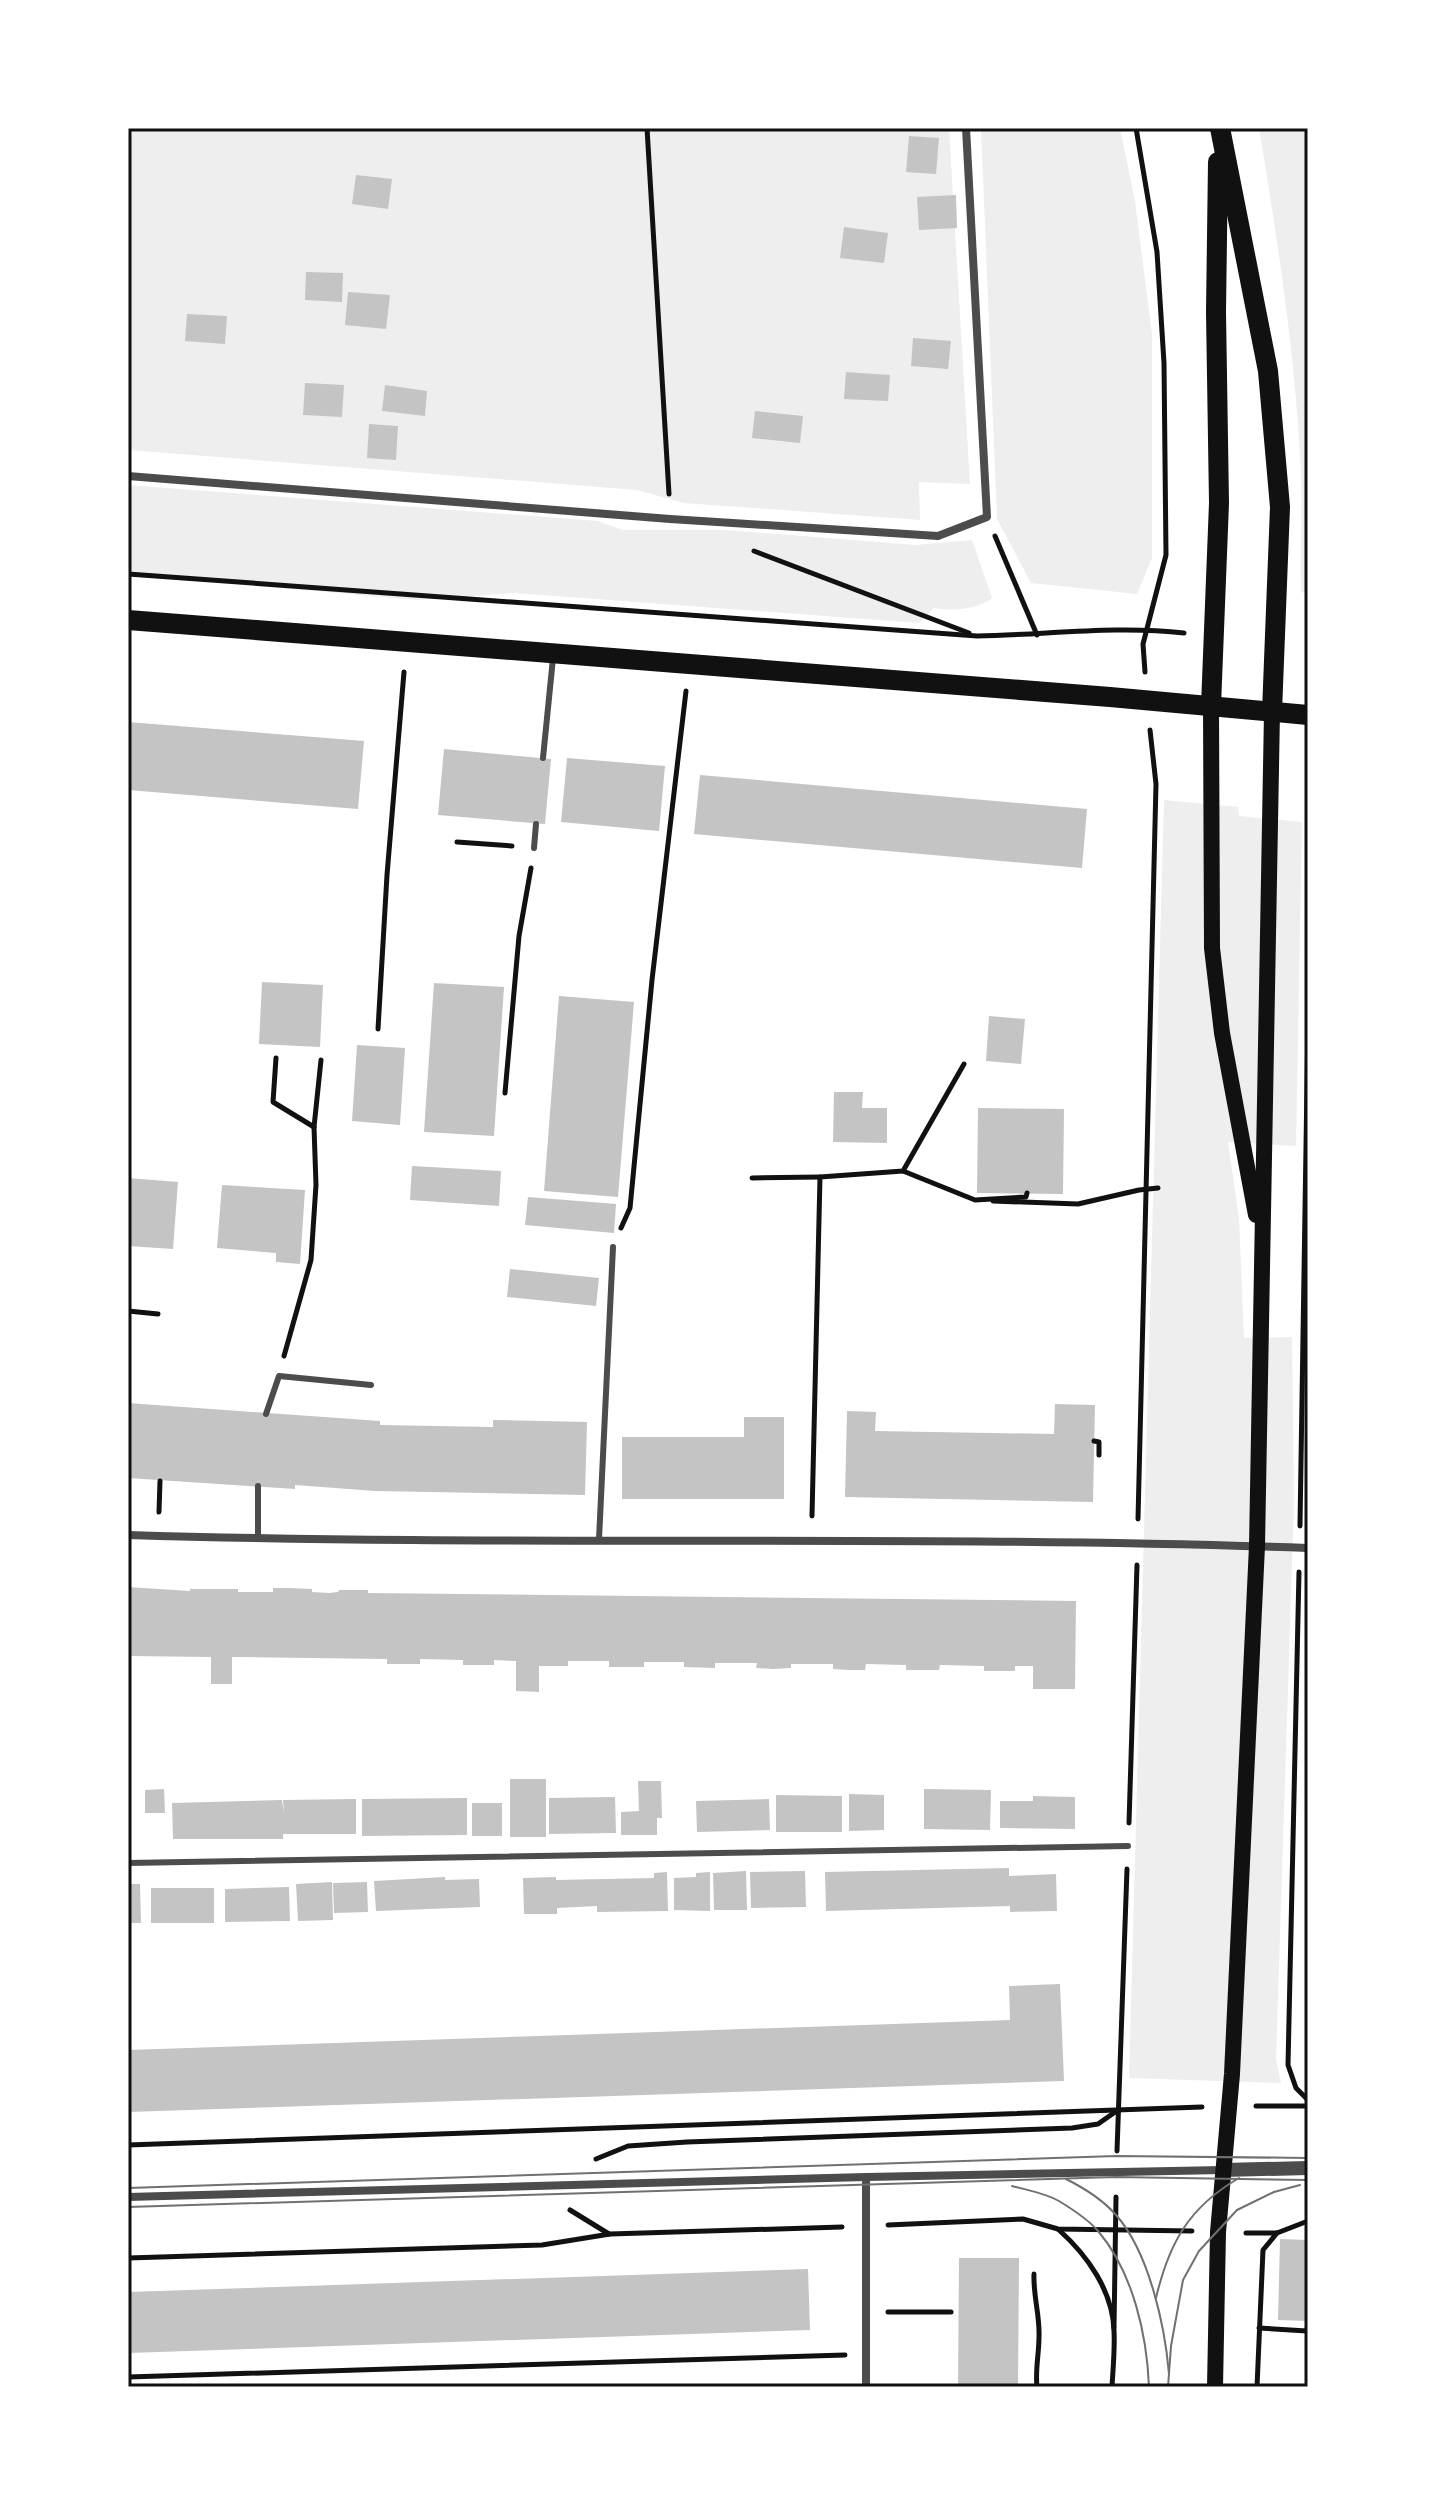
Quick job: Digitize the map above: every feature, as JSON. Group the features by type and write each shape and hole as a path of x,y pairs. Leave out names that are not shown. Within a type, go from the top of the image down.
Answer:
{"main road":[{"path":"1219,128 1216,312 1219,503 1211,706 1212,948 1222,1033 1262,1248"},
{"path":"1215,2387 1218,2232 1229,2107 1257,1546 1272,712 1280,507 1268,371 1219,128"},
{"path":"128,620 1308,715"}],"street":[{"path":"128,476 670,519 938,536 987,517 966,128"},
{"path":"128,1535 1308,1548"},
{"path":"128,2197 1308,2168"},
{"path":"866,2177 866,2387"}],"lane":[{"path":"543,758 553,654"},
{"path":"534,848 536,824"},
{"path":"599,1539 613,1247"},
{"path":"266,1414 279,1376 371,1385"},
{"path":"258,1486 258,1538"},
{"path":"128,1863 1128,1846"}],"path":[{"path":"647,128 670,519"},
{"path":"1136,128 1157,252 1164,363 1166,555 1143,644 1156,784 1138,1545"},
{"path":"987,517 1037,635"},
{"path":"743,547 977,636"},
{"path":"128,574 977,636 1147,629"},
{"path":"378,1029 406,643"},
{"path":"613,1247 630,1208 651,989 689,666"},
{"path":"457,842 534,848 519,936 505,1093"},
{"path":"276,1058 273,1102 314,1127"},
{"path":"279,1376 311,1260 316,1185 314,1127 321,1060"},
{"path":"903,1171 964,1064"},
{"path":"752,1178 903,1171 975,1200 1078,1204 1158,1188"},
{"path":"812,1541 820,1177"},
{"path":"993,1201 993,1197 1026,1197 1027,1193"},
{"path":"128,1311 158,1314"},
{"path":"1094,1441 1099,1442 1099,1455"},
{"path":"160,1481 160,1499"},
{"path":"128,2145 1308,2106"},
{"path":"586,2163 628,2146 1072,2128 1098,2124 1119,2110"},
{"path":"1112,2387 1119,2110"},
{"path":"128,2258 542,2245 610,2234 1023,2219 1058,2229 1277,2233 1308,2220"},
{"path":"1058,2229 1082,2250 1102,2284 1114,2328"},
{"path":"1257,2387 1263,2250 1277,2233"},
{"path":"1034,2274 1033,2295 1039,2335 1035,2372 1037,2387"},
{"path":"866,2312 951,2312"},
{"path":"1259,2328 1307,2331 1308,2321"},
{"path":"128,2377 866,2355"}],"shaded area":[{"path":"128,128 949,128 970,484 919,482 920,520 684,503 637,490 128,450"},
{"path":"981,128 1120,128 1135,201 1152,335 1152,558 1137,594 1031,583 997,519"},
{"path":"1259,128 1307,128 1308,133 1308,596 1301,591 1301,475 1291,345"},
{"path":"128,485 598,521 622,530 726,530 915,545 972,540 992,598 964,609 934,608 919,623 514,593 418,600 128,575"},
{"path":"1164,800 1238,807 1239,816 1302,822 1296,1146 1228,1142 1239,1218 1244,1338 1292,1337 1294,1503 1276,2059 1281,2083 1129,2078"}],"building":[{"path":"909,136 939,138 936,174 906,172"},
{"path":"356,175 392,179 388,209 352,204"},
{"path":"956,195 957,228 919,230 917,197"},
{"path":"844,227 888,233 884,263 840,258"},
{"path":"306,272 343,273 342,302 305,300"},
{"path":"348,292 390,295 386,329 345,325"},
{"path":"187,314 227,316 225,344 185,341"},
{"path":"913,338 951,341 948,369 911,366"},
{"path":"846,372 890,375 888,401 844,399"},
{"path":"305,383 344,385 342,417 303,415"},
{"path":"385,385 427,391 425,416 382,411"},
{"path":"755,411 803,416 800,443 752,438"},
{"path":"369,424 398,426 396,460 367,458"},
{"path":"128,722 364,741 358,809 128,790"},
{"path":"444,749 551,759 545,824 438,815"},
{"path":"567,758 665,766 659,831 561,822"},
{"path":"700,775 1087,809 1082,868 694,834"},
{"path":"262,982 323,985 320,1047 259,1044"},
{"path":"434,983 504,987 494,1136 424,1132"},
{"path":"559,996 634,1002 618,1197 544,1191"},
{"path":"989,1016 1025,1019 1021,1064 986,1061"},
{"path":"357,1045 405,1048 400,1125 352,1121"},
{"path":"834,1092 863,1092 862,1108 887,1108 887,1143 833,1142"},
{"path":"978,1108 1064,1109 1063,1194 977,1193"},
{"path":"412,1166 501,1171 499,1206 410,1200"},
{"path":"128,1178 178,1182 173,1249 128,1246"},
{"path":"222,1185 305,1190 300,1264 276,1262 276,1253 217,1248"},
{"path":"528,1197 616,1204 614,1233 525,1225"},
{"path":"510,1269 599,1278 596,1306 507,1297"},
{"path":"128,1403 380,1421 380,1425 493,1427 493,1420 587,1422 585,1495 375,1491 295,1485 295,1489 128,1478"},
{"path":"1055,1404 1095,1405 1093,1502 845,1497 847,1411 876,1412 875,1431 1054,1434"},
{"path":"744,1417 784,1417 784,1499 622,1499 622,1437 744,1437"},
{"path":"128,1587 190,1591 238,1589 238,1592 273,1592 273,1588 290,1588 329,1593 368,1590 368,1593 1076,1601 1075,1689 1033,1689 1033,1666 1015,1666 1015,1671 984,1671 984,1666 940,1665 939,1670 906,1670 906,1665 866,1664 865,1670 849,1670 833,1669 833,1664 791,1664 791,1668 773,1669 756,1668 757,1663 715,1663 715,1668 684,1667 684,1662 644,1662 644,1667 609,1667 609,1661 568,1661 568,1666 539,1666 539,1692 516,1691 516,1661 494,1660 494,1665 463,1665 463,1660 420,1659 420,1664 387,1664 387,1659 232,1657 232,1684 211,1684 211,1657 128,1656"},
{"path":"510,1779 546,1779 546,1837 510,1837"},
{"path":"638,1781 661,1781 662,1818 657,1818 657,1835 621,1835 621,1812 639,1811"},
{"path":"164,1789 165,1813 145,1813 145,1790"},
{"path":"924,1789 991,1790 990,1830 924,1829"},
{"path":"849,1794 884,1795 884,1830 849,1831"},
{"path":"776,1795 842,1796 842,1832 776,1832"},
{"path":"1033,1796 1075,1797 1075,1829 1000,1828 1000,1801 1033,1801"},
{"path":"615,1797 616,1833 549,1834 549,1798"},
{"path":"467,1798 467,1835 362,1836 362,1799"},
{"path":"356,1799 356,1834 283,1834 283,1839 173,1839 172,1803 282,1800 284,1814 283,1800"},
{"path":"769,1799 770,1830 697,1832 696,1801"},
{"path":"472,1803 502,1803 502,1836 472,1836"},
{"path":"1009,1868 1009,1876 1056,1874 1057,1911 1010,1912 1010,1906 826,1911 825,1872"},
{"path":"746,1871 747,1910 714,1910 713,1873"},
{"path":"805,1871 806,1907 751,1908 750,1872"},
{"path":"667,1872 668,1911 597,1912 597,1906 557,1908 557,1914 524,1914 523,1878 654,1878 654,1873"},
{"path":"710,1872 710,1911 674,1910 674,1878 696,1877 696,1873"},
{"path":"445,1877 445,1880 479,1879 480,1907 376,1911 374,1881"},
{"path":"332,1882 333,1920 298,1921 296,1884"},
{"path":"367,1882 368,1912 334,1913 333,1883"},
{"path":"128,1884 140,1884 141,1923 128,1923"},
{"path":"289,1887 290,1921 225,1922 225,1889"},
{"path":"151,1888 214,1888 214,1923 151,1923"},
{"path":"1060,1984 1064,2081 128,2112 128,2050 1010,2020 1009,1986"},
{"path":"1280,2239 1308,2240 1308,2321 1278,2320"},
{"path":"959,2258 1019,2258 1018,2387 958,2387"},
{"path":"808,2269 810,2330 128,2353 128,2292"}],"tram line":[{"path":"128,2188 1116,2156 1308,2158"},
{"path":"128,2207 1116,2177 1308,2180"},
{"path":"1156,2298 1167,2260 1184,2228 1207,2201 1239,2178"},
{"path":"1066,2179 1093,2195 1128,2230 1153,2290 1164,2334 1169,2374"},
{"path":"1168,2387 1171,2346 1183,2280 1199,2251 1237,2210 1274,2192 1300,2185"},
{"path":"1012,2186 1064,2204 1090,2223 1110,2247 1136,2305 1145,2346 1149,2387"}]}
